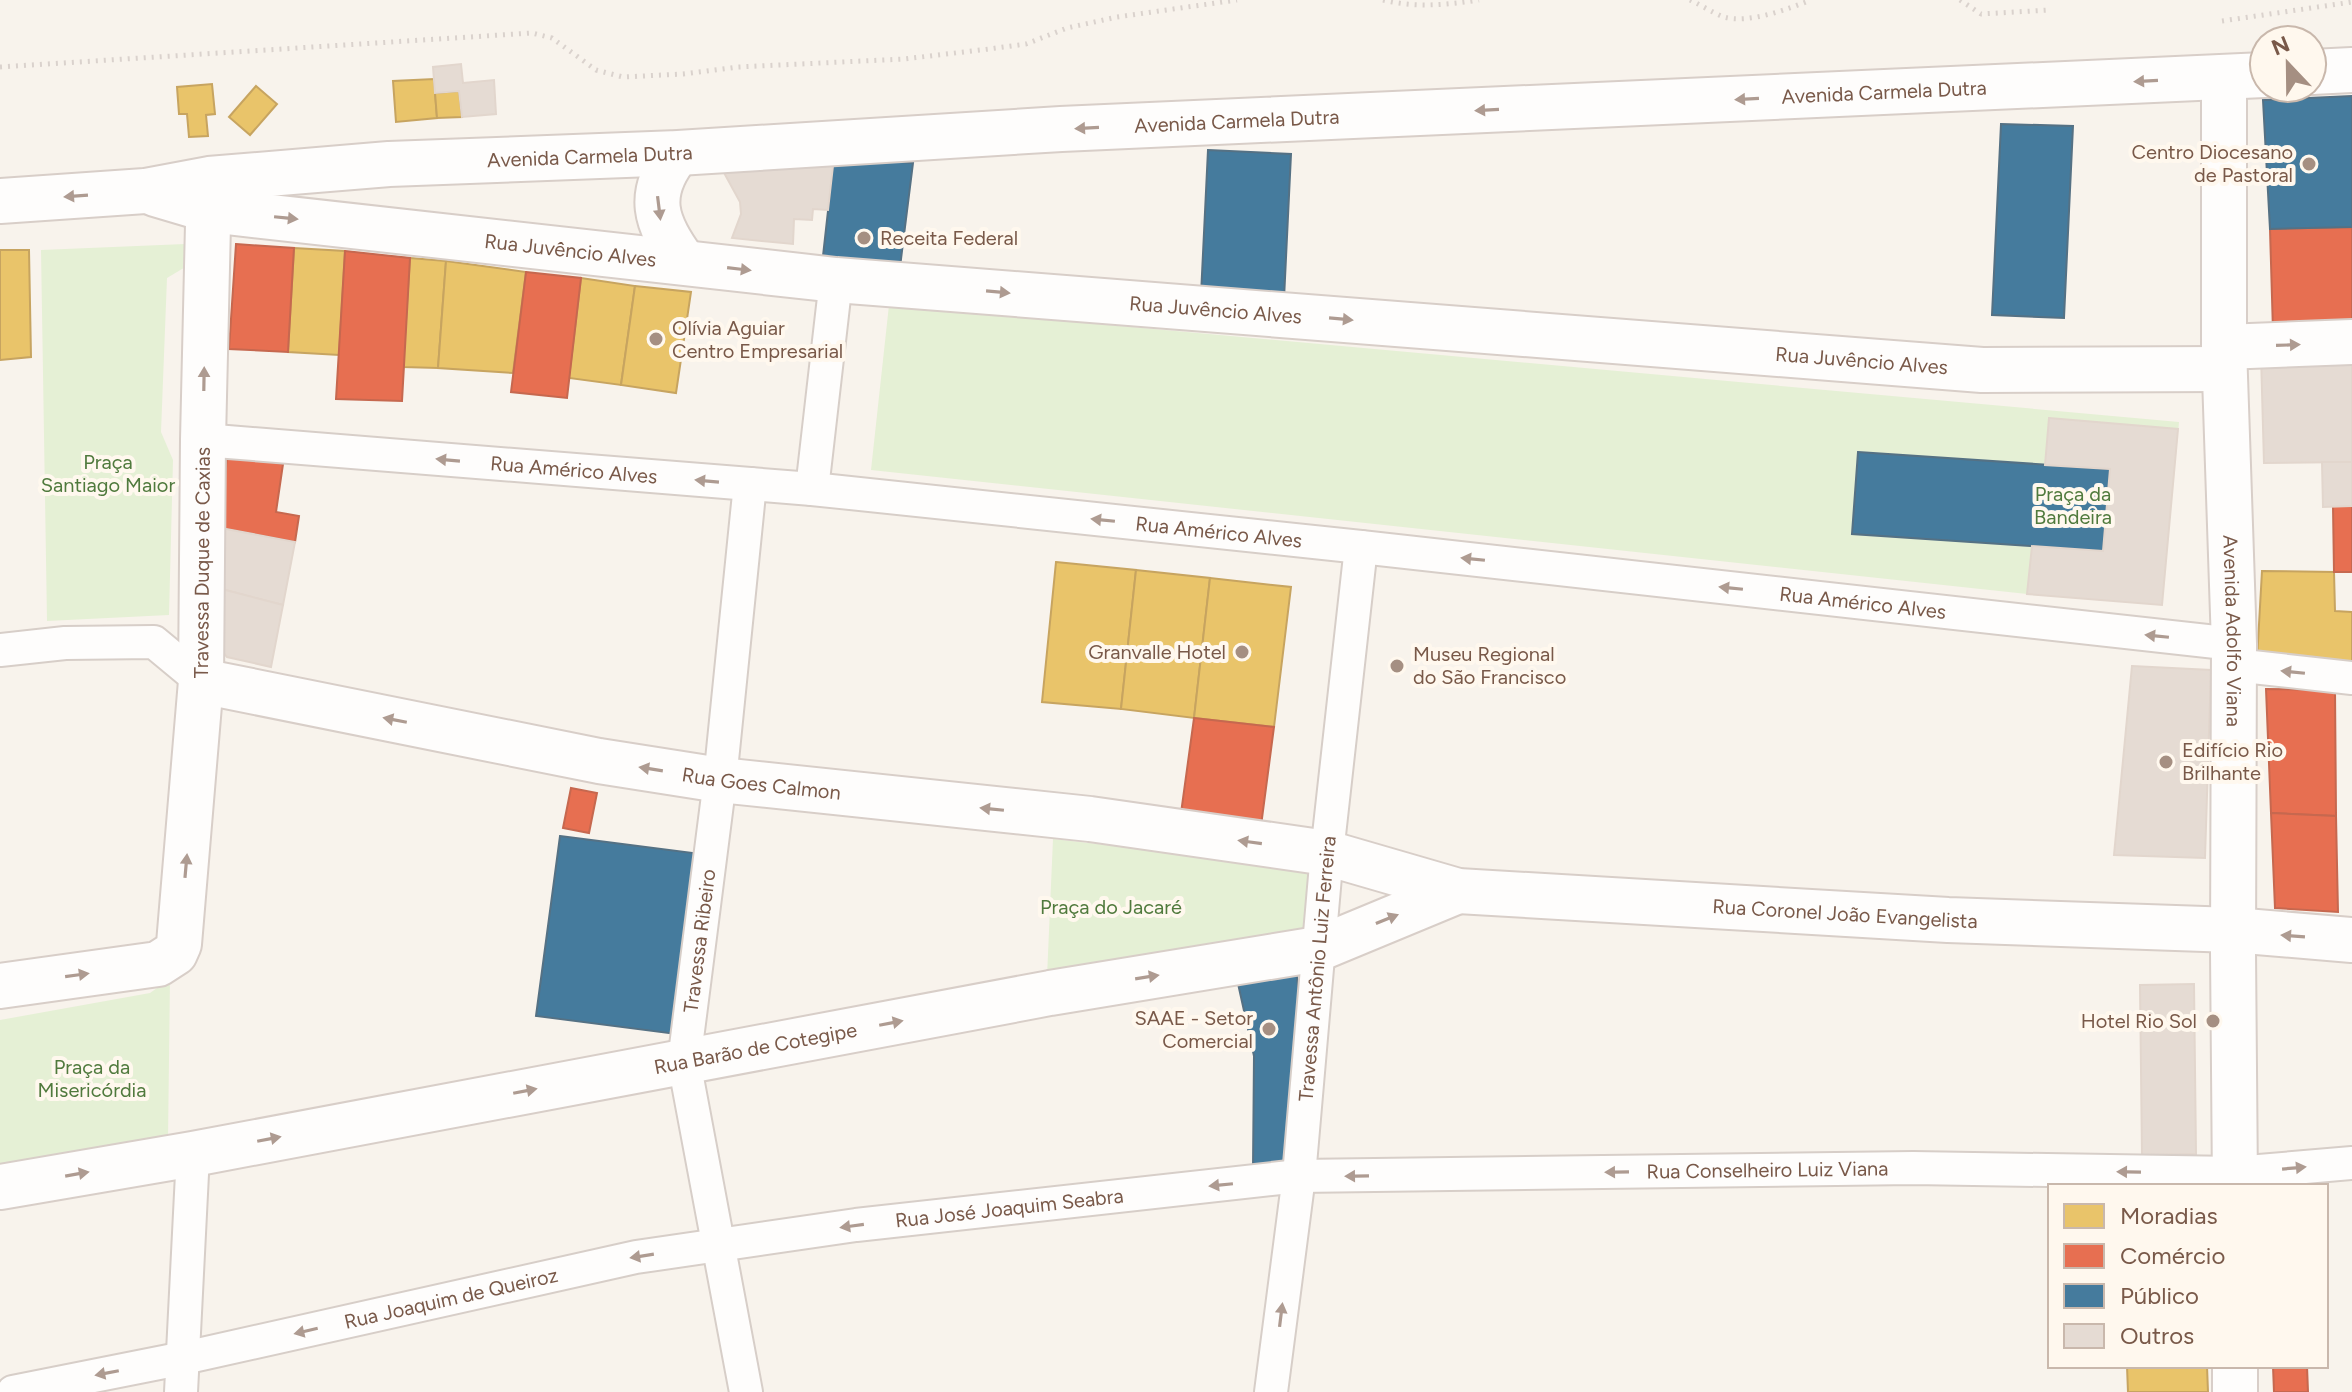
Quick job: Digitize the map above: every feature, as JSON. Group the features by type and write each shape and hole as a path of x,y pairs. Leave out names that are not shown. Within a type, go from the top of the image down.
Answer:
{"street":[{"path":"2328,71 2352,70"},
{"name":"Avenida Carmela Dutra","path":"209,194 389,164 678,153 1077,128 2244,76"},
{"name":"Avenida Adolfo Viana","path":"2235,1180 2234,655 2224,358 2244,76"},
{"path":"678,153 660,181 657,193 662,229 684,262"},
{"path":"0,201 145,191 209,194"},
{"name":"Rua Juvêncio Alves","path":"209,194 684,262 836,280 1982,370 2224,358 2352,342"},
{"name":"Travessa Duque de Caxias","path":"0,986 158,964 175,953 179,944 201,681 209,194"},
{"path":"812,489 836,280"},
{"name":"Rua Américo Alves","path":"203,440 812,489 1361,547 2234,655 2352,678"},
{"name":"Travessa Ribeiro","path":"746,1392 684,1062 720,780 750,484"},
{"name":"Travessa Antônio Luiz Ferreira","path":"1271,1392 1299,1176 1327,853 1361,547"},
{"path":"0,650 65,643 154,642 201,681"},
{"name":"Rua Goes Calmon","path":"201,681 599,761 720,780 1090,819 1327,853"},
{"name":"Rua Coronel João Evangelista","path":"1327,853 1458,891 1948,920 2233,930 2352,940"},
{"name":"Rua Coronel João Evangelista","path":"1318,949 1458,891"},
{"name":"Rua Barão de Cotegipe","path":"0,1187 193,1154 1050,993 1318,949"},
{"path":"181,1392 193,1154"},
{"name":"Rua Conselheiro Luiz Viana","path":"1299,1176 1913,1168 2235,1180 2352,1163"},
{"name":"Rua José Joaquim Seabra","path":"719,1245 856,1225 1299,1176"},
{"name":"Rua Joaquim de Queiroz","path":"13,1392 184,1358 636,1257 719,1245"},
{"path":"2235,1368 2235,1392"}],"path":[{"path":"0,67 532,33 552,38 596,70 623,77 683,74 753,66 904,59 989,49 1026,44 1067,28 1117,17 1237,0"},
{"path":"1383,0 1401,5 1426,6 1479,0"},
{"path":"1690,0 1726,17 1745,17 1788,9 1811,0"},
{"path":"1960,0 1981,14 2049,10"},
{"path":"2222,21 2352,2"}],"green space":[{"name":"Praça Santiago Maior","path":"185,244 187,266 167,278 161,432 173,460 169,615 47,621 41,250"},
{"name":"Praça da Bandeira","path":"889,305 2179,422 2162,605 2027,594 871,470"},
{"name":"Praça do Jacaré","path":"1053,839 1314,868 1312,928 1047,977"},
{"name":"Praça da Misericórdia","path":"170,979 168,1140 0,1168 0,1020 150,993"}],"building: Moradias":[{"path":"434,79 437,118 396,122 393,81"},
{"path":"212,84 215,114 206,115 208,136 189,137 187,114 179,114 177,87"},
{"path":"256,86 277,104 250,135 229,117"},
{"path":"459,91 462,117 437,118 435,93"},
{"path":"294,248 345,251 339,355 288,352"},
{"path":"0,250 29,250 31,357 0,360"},
{"path":"410,258 446,261 438,368 403,367"},
{"path":"446,261 526,272 513,373 438,368"},
{"path":"581,278 635,286 621,385 569,378"},
{"name":"Olívia Aguiar Centro Empresarial","path":"635,286 691,292 676,393 621,385"},
{"path":"1056,562 1136,570 1121,709 1042,702"},
{"path":"1136,570 1210,578 1194,718 1121,709"},
{"path":"2262,571 2334,572 2335,611 2352,612 2352,671 2257,660"},
{"name":"Granvalle Hotel","path":"1210,578 1291,587 1274,727 1194,718"},
{"path":"2127,1368 2207,1368 2208,1392 2128,1392"}],"building: Comércio":[{"path":"2352,227 2352,328 2273,331 2270,229"},
{"path":"236,244 294,248 288,352 229,349"},
{"path":"345,251 410,258 402,401 336,399"},
{"path":"526,272 581,278 567,398 511,392"},
{"path":"227,456 283,464 276,512 299,516 295,542 221,528"},
{"path":"2333,506 2352,506 2352,572 2334,572"},
{"path":"2266,689 2335,690 2336,816 2271,813"},
{"path":"1194,718 1274,727 1259,841 1179,828"},
{"path":"571,788 597,793 589,833 563,828"},
{"path":"2271,813 2336,816 2338,912 2275,908"},
{"path":"2273,1368 2307,1368 2308,1392 2274,1392"}],"building: Público":[{"name":"Centro Diocesano de Pastoral","path":"2352,96 2352,227 2270,229 2263,104 2328,104 2328,97"},
{"path":"2001,124 2073,126 2064,318 1992,315"},
{"path":"1208,150 1291,154 1284,299 1201,295"},
{"name":"Receita Federal","path":"834,157 913,163 899,275 822,265"},
{"path":"1858,452 2110,469 2103,551 1852,534"},
{"path":"560,836 701,854 676,1034 536,1016"},
{"path":"1296,969 1305,1047 1293,1163 1253,1168 1254,1056 1237,979"}],"building: Outros":[{"path":"461,64 463,83 494,80 496,114 462,117 459,91 435,93 433,67"},
{"path":"834,157 828,210 813,209 812,220 794,219 793,244 732,238 741,214 740,202 722,169"},
{"path":"2352,354 2352,462 2264,463 2261,355"},
{"path":"2049,418 2178,429 2162,605 2027,594 2032,546 2103,551 2110,469 2045,465"},
{"path":"2322,462 2352,462 2352,506 2323,507"},
{"path":"221,528 295,542 283,605 218,588"},
{"path":"218,588 283,605 271,667 227,657 214,640"},
{"name":"Edifício Rio Brilhante","path":"2132,666 2211,670 2205,858 2114,855"},
{"path":"2194,984 2196,1154 2142,1155 2140,985"}],"place":[{"name":"Centro Diocesano de Pastoral","path":"2309,164"},
{"name":"Receita Federal","path":"864,238"},
{"name":"Olívia Aguiar Centro Empresarial","path":"656,339"},
{"name":"Granvalle Hotel","path":"1242,652"},
{"name":"Museu Regional do São Francisco","path":"1397,666"},
{"name":"Edifício Rio Brilhante","path":"2166,762"},
{"name":"Hotel Rio Sol","path":"2213,1021"},
{"name":"SAAE - Setor Comercial","path":"1269,1029"}]}
